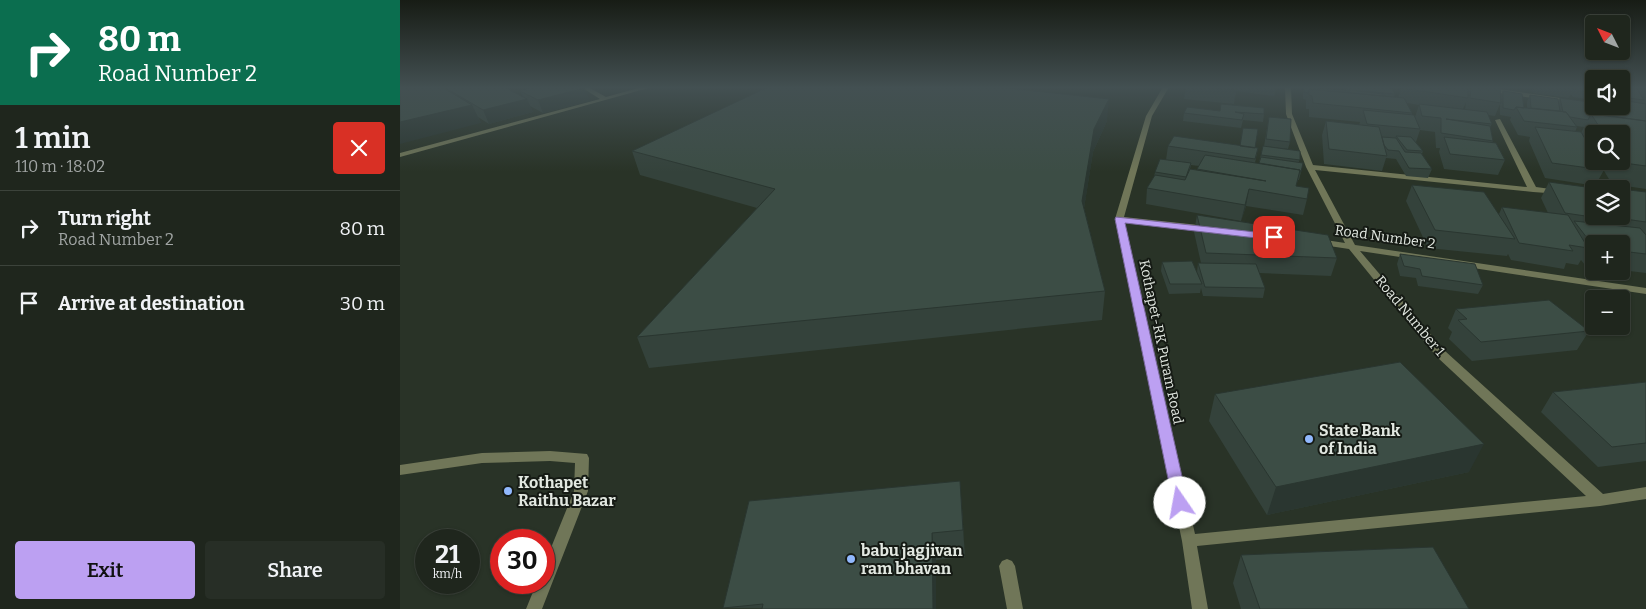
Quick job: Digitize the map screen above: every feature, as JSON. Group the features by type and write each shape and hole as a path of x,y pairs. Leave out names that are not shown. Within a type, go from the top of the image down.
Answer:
{"street":[{"path":"400,155 545,115"},
{"name":"Kothapet-RK Puram Road","path":"1149,115 1119,219 1189,541 1200,609"},
{"name":"Road Number 1","path":"1290,115 1310,167 1351,246 1441,354 1600,500"},
{"path":"1498,120 1533,190"},
{"path":"1310,167 1568,193"},
{"path":"1119,219 1216,230"},
{"name":"Road Number 2","path":"1313,241 1646,291"},
{"path":"400,470 482,458 550,456 582,458 581,490 534,609"},
{"path":"1189,541 1600,500 1646,493"},
{"path":"1007,566 1015,609"}],"building":[{"path":"400,115 428,115 400,122"},
{"path":"708,115 1101,115 1094,129 1082,201 1105,291 637,337 775,189 632,151"},
{"path":"1204,115 1244,115 1242,120"},
{"path":"1365,115 1414,115 1420,129 1367,124"},
{"path":"1488,115 1492,124 1446,119 1490,126 1493,141 1441,133 1441,118 1422,116"},
{"path":"1521,115 1569,115 1577,127 1524,121"},
{"path":"1569,115 1590,115 1588,120 1570,117"},
{"path":"1592,115 1646,121 1646,166 1630,164 1630,125 1598,125"},
{"path":"1607,115 1646,115 1646,121"},
{"path":"1269,117 1291,119 1290,142 1266,139"},
{"path":"1326,121 1379,127 1387,156 1329,149"},
{"path":"1535,127 1581,132 1585,139 1585,167 1552,163"},
{"path":"1243,128 1258,129 1255,148 1240,146"},
{"path":"1174,136 1258,148 1255,159 1168,146"},
{"path":"1396,136 1411,137 1423,151 1407,150"},
{"path":"1382,137 1396,138 1405,152 1421,153 1432,169 1409,168 1399,151 1388,150 1384,145"},
{"path":"1444,137 1496,143 1505,160 1450,154"},
{"path":"1263,146 1300,151 1300,160 1261,155"},
{"path":"1205,155 1300,170 1296,186 1309,188 1307,199 1249,189 1245,205 1147,188 1155,175 1185,180 1190,169 1266,181 1197,169"},
{"path":"1261,157 1303,163 1301,172 1300,170 1259,163"},
{"path":"1160,159 1191,163 1186,177 1155,172"},
{"path":"1549,182 1585,187 1585,216 1565,213"},
{"path":"1412,185 1484,192 1515,239 1435,230"},
{"path":"1630,190 1646,192 1646,222 1630,220"},
{"path":"1502,207 1568,215 1585,243 1585,248 1569,245 1573,251 1519,243"},
{"path":"1197,215 1328,235 1337,258 1206,253"},
{"path":"1574,221 1585,222 1585,225 1640,228 1646,235 1646,254 1630,252 1630,235 1585,235"},
{"path":"1400,254 1475,264 1483,285 1422,276 1420,269 1404,266"},
{"path":"1192,261 1202,284 1170,284 1162,262"},
{"path":"1198,263 1256,264 1265,288 1205,287"},
{"path":"1549,300 1585,328 1585,331 1481,342 1458,320 1467,319 1456,309"},
{"path":"1400,362 1484,444 1276,487 1215,394"},
{"path":"1646,382 1646,443 1612,447 1553,392"},
{"name":"babu jagjivan ram bhavan","path":"960,481 963,530 932,533 933,609 762,609 763,604 723,608 749,501"},
{"path":"1433,547 1469,609 1260,609 1241,555"}],"place":[{"name":"State Bank of India","path":"1309,439"},
{"name":"Kothapet Raithu Bazar","path":"508,491"},
{"name":"babu jagjivan ram bhavan","path":"851,559"}],"route":[{"path":"1180,503 1119,219 1274,237"}]}
